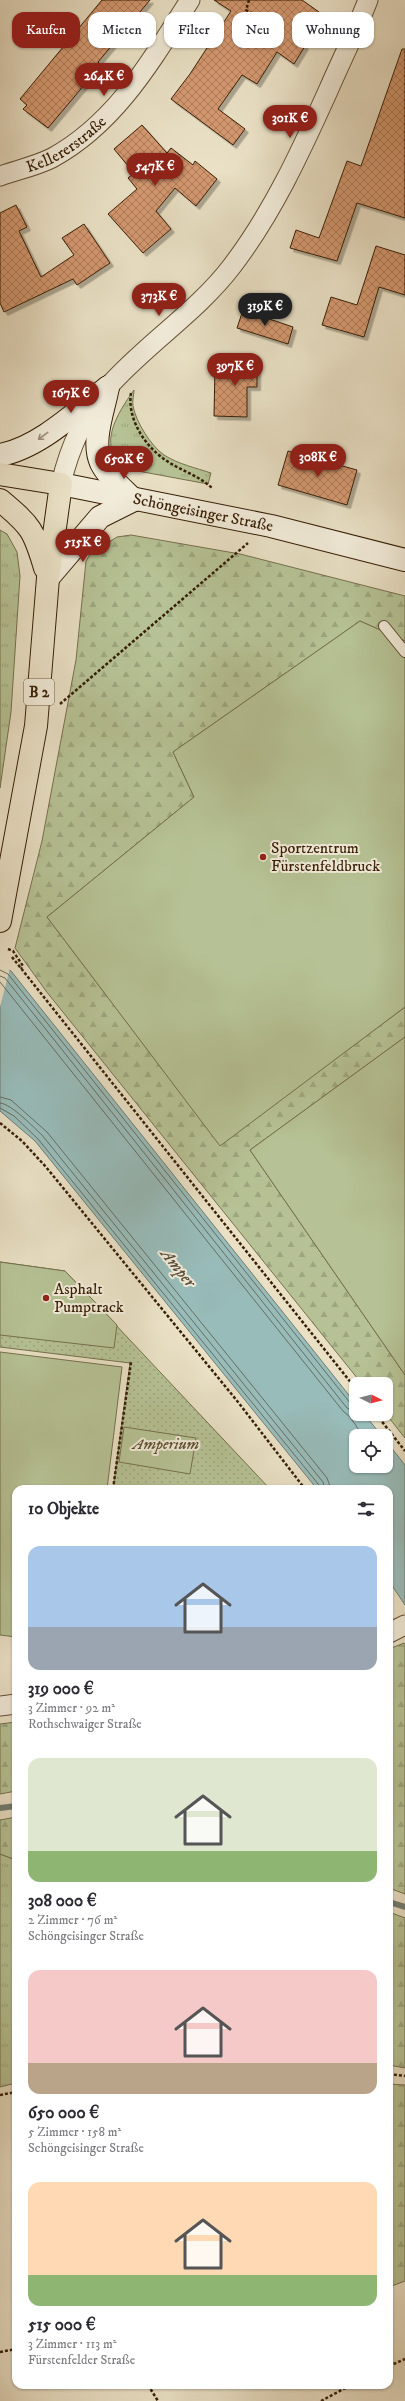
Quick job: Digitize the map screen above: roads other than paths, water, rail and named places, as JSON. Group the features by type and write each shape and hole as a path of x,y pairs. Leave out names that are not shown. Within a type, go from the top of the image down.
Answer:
{"main road":[{"name":"Schöngeisinger Straße","path":"0,474 61,484"},
{"path":"48,578 61,484"},
{"path":"0,500 28,524 38,542 48,578"},
{"name":"B 2","path":"0,921 36,726 48,578"}],"street":[{"name":"Kellererstraße","path":"0,176 50,159 93,130 124,98 190,0"},
{"path":"352,0 359,12"},
{"path":"364,12 368,0"},
{"path":"0,455 11,453 33,443 108,387 230,268 257,230 289,176 348,48"},
{"path":"61,484 67,459 84,423 108,387"},
{"path":"48,578 100,518 134,500 106,470 98,452 97,441 108,387"},
{"name":"Schöngeisinger Straße","path":"61,484 134,500 271,526 405,560"},
{"path":"393,1631 405,1624"},
{"path":"0,1706 12,1704"}],"lane":[{"path":"384,626 405,652"}],"water":[{"path":"0,965 11,971 349,1395 349,1421 370,1421 376,1429 349,1429 349,1473 393,1473 393,1450 405,1465 405,1605 393,1587 393,1485 314,1485 35,1141 0,1111"}],"waterway":[{"name":"Amper","path":"0,1808 12,1806"},
{"name":"Amper","path":"393,1903 405,1907"}],"place":[{"name":"Sportzentrum Fürstenfeldbruck","path":"263,857"},
{"name":"Asphalt Pumptrack","path":"46,1298"}],"park label":[{"name":"Amperium","path":"166,1444"}]}
